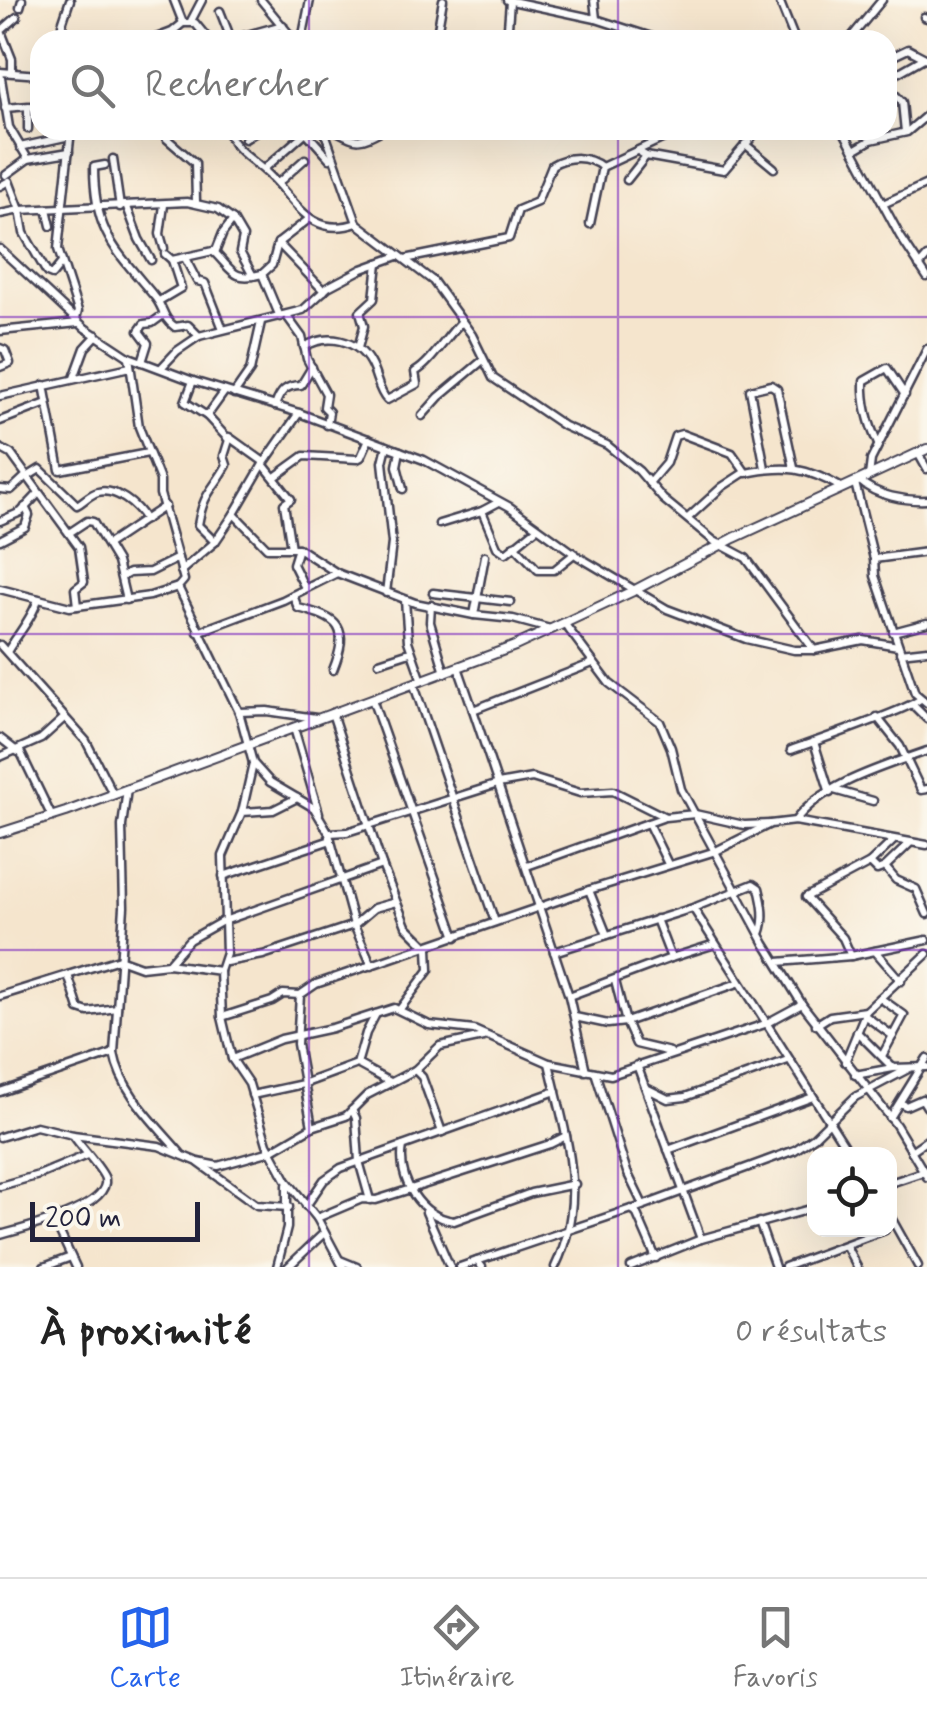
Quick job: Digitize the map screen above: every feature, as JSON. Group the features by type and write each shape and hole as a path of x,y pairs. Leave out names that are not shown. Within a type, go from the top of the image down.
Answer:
{"street":[{"path":"62,30 70,0"},
{"path":"174,0 187,22 204,30"},
{"path":"179,30 202,0"},
{"path":"262,0 286,30"},
{"path":"304,30 310,0"},
{"path":"438,30 442,0"},
{"path":"594,0 596,19"},
{"path":"779,0 792,30"},
{"path":"857,30 882,0"},
{"path":"507,30 508,1 630,30"},
{"path":"220,11 227,30"},
{"path":"12,72 1,31 17,17"},
{"path":"265,30 282,25"},
{"path":"897,54 908,49 926,59 897,77"},
{"path":"28,159 9,127 0,72 30,74"},
{"path":"897,96 902,102 906,132"},
{"path":"5,108 30,106 28,129"},
{"path":"897,134 906,132 927,115"},
{"path":"20,147 45,140"},
{"path":"70,140 58,249 78,321"},
{"path":"168,140 195,163 196,202"},
{"path":"232,140 278,183 309,219 334,227 357,224"},
{"path":"264,170 296,140"},
{"path":"312,140 333,160"},
{"path":"327,140 357,224 433,281 499,383 564,426 600,439 662,499 720,545 746,558 814,650"},
{"path":"602,167 660,140"},
{"path":"637,151 722,170 748,140"},
{"path":"848,140 927,277"},
{"path":"854,150 871,140"},
{"path":"744,144 774,168"},
{"path":"0,186 28,159 69,152"},
{"path":"627,180 646,156"},
{"path":"162,368 177,351 200,336 303,310 324,290 378,263 509,238 518,210 536,202 552,165 578,158 602,167"},
{"path":"113,159 124,207 151,260"},
{"path":"278,183 305,159"},
{"path":"104,165 97,165 94,170 96,207 115,252 159,301 163,315 175,327 188,325 200,336"},
{"path":"0,167 20,210 24,233 46,273 52,275 60,264"},
{"path":"590,224 602,167"},
{"path":"883,204 927,184"},
{"path":"0,214 196,202 233,220 242,236 240,252 253,276"},
{"path":"159,301 182,284 160,234 164,205"},
{"path":"47,209 51,226"},
{"path":"167,254 185,258 215,252 235,276 262,274 272,265 278,244 309,219"},
{"path":"215,252 222,233 233,220"},
{"path":"278,244 324,290"},
{"path":"2,253 78,321 130,356 424,460 500,502 574,554 667,609 746,639 794,650 863,640 899,649 927,650"},
{"path":"918,266 927,257"},
{"path":"185,258 198,282 205,284 223,329"},
{"path":"358,348 364,326 360,312 374,298 378,263"},
{"path":"262,274 283,316 302,337 326,394 328,424"},
{"path":"142,362 148,343 138,331 163,315"},
{"path":"0,331 78,321"},
{"path":"207,416 250,371 262,322"},
{"path":"304,347 319,340 336,339 358,348 370,362 384,399 390,400 418,384 415,372 426,365 462,322"},
{"path":"74,378 86,347 96,335"},
{"path":"0,348 10,363 0,367"},
{"path":"792,750 924,702 899,649 875,576 862,480 927,349"},
{"path":"0,589 55,606 78,606 126,600 178,587 184,580 160,480 139,427 130,356"},
{"path":"422,416 461,376 482,361"},
{"path":"0,396 130,367"},
{"path":"276,406 282,391 293,384 300,385 312,367"},
{"path":"879,446 866,419 864,380 887,368 905,395"},
{"path":"193,380 185,402 264,463 291,499 284,504 294,548 293,564 305,588"},
{"path":"766,468 750,390 771,385 777,388 794,468"},
{"path":"44,386 60,470 148,453"},
{"path":"0,421 47,403"},
{"path":"181,571 215,542 299,413"},
{"path":"649,483 663,467 674,436 680,434 732,453 745,472"},
{"path":"215,542 198,526 203,497 222,478 227,465 224,456 228,437"},
{"path":"275,476 304,456 359,458 368,439"},
{"path":"386,593 392,543 383,462 387,446"},
{"path":"0,448 8,452 80,549 84,582 75,588 78,606"},
{"path":"400,450 397,466 403,489"},
{"path":"0,833 445,673 564,623 923,451 927,468"},
{"path":"688,518 745,472 766,468 809,470 842,488"},
{"path":"0,489 10,491 40,469 77,504 94,493 118,494 138,507 145,520"},
{"path":"862,480 875,490 908,500 927,500"},
{"path":"0,521 22,512 38,494"},
{"path":"439,524 482,512 500,502"},
{"path":"108,544 165,506"},
{"path":"0,540 25,528 29,515 25,507"},
{"path":"482,512 498,548 506,553 537,528"},
{"path":"234,514 267,548 294,548 337,573 405,600 551,629"},
{"path":"69,532 91,520 108,544 122,577 126,600"},
{"path":"514,545 538,570 556,569 574,554"},
{"path":"874,560 927,552"},
{"path":"474,615 485,556"},
{"path":"122,577 150,572 178,558"},
{"path":"198,632 337,573"},
{"path":"178,587 239,712 253,762 270,782 320,816"},
{"path":"432,592 511,602"},
{"path":"292,595 298,608 330,618 339,628 342,648 332,670"},
{"path":"7,652 38,599"},
{"path":"405,600 405,625 418,683 496,922"},
{"path":"431,605 430,622 445,673"},
{"path":"564,623 609,683 660,722 672,748 681,789 760,934 816,1025 890,1118 926,1173 897,1181"},
{"path":"893,632 927,623"},
{"path":"0,644 91,747 112,794"},
{"path":"380,662 410,652"},
{"path":"473,710 594,663"},
{"path":"458,667 541,906 591,1072 643,1206"},
{"path":"372,699 456,937"},
{"path":"914,706 927,719"},
{"path":"239,712 267,711 317,718"},
{"path":"332,713 396,902 406,926 428,948 429,970 400,1009"},
{"path":"877,717 907,758 921,790 927,789"},
{"path":"0,757 55,730 64,719"},
{"path":"294,728 354,925 372,966"},
{"path":"0,738 19,751 52,817"},
{"path":"814,742 832,792"},
{"path":"794,821 803,811 873,768 927,751"},
{"path":"253,762 242,812 223,856 226,962 220,971 222,1017 232,1059 252,1095 262,1132 287,1181 317,1218 341,1263 357,1267"},
{"path":"224,876 368,823 498,784 532,778 580,794 612,791 665,817"},
{"path":"128,789 122,826 124,907 114,1053 121,1076 140,1106 183,1156"},
{"path":"832,792 874,801"},
{"path":"242,812 273,810 297,798"},
{"path":"527,866 665,817 695,814 744,825 794,821 927,844"},
{"path":"648,823 668,864"},
{"path":"222,1017 282,994 300,995 316,984 541,906 716,851 770,824"},
{"path":"851,956 843,938 806,897 870,862 894,840"},
{"path":"870,862 877,870 884,867 910,844"},
{"path":"168,964 189,940 225,920 382,865"},
{"path":"884,867 896,880 916,889 927,914"},
{"path":"554,952 693,908 752,884 759,888 765,922 760,934"},
{"path":"589,890 607,935"},
{"path":"226,962 354,925 374,908 396,902"},
{"path":"693,908 845,1147"},
{"path":"656,919 671,958"},
{"path":"778,962 851,956 927,940"},
{"path":"569,996 716,944"},
{"path":"874,950 901,981"},
{"path":"845,1064 865,1013 927,954"},
{"path":"0,996 119,958 141,967 168,964 220,971"},
{"path":"68,975 79,1009 88,1012 117,1008"},
{"path":"615,981 636,1044 672,1052"},
{"path":"574,1016 608,1024 626,1022 738,983"},
{"path":"300,995 297,1036 312,1128"},
{"path":"880,998 904,1016 882,1056"},
{"path":"232,1059 281,1039 394,1008 429,1024 463,1027 549,1063 611,1075 765,1024 802,1004"},
{"path":"816,1025 830,1016 865,1013 893,1036"},
{"path":"357,1064 376,1014"},
{"path":"857,1032 893,1068"},
{"path":"0,1137 36,1126 72,1135 150,1144 218,1166 233,1164 346,1116 367,1094 415,1070 440,1046 485,1036"},
{"path":"0,1092 114,1053"},
{"path":"890,1118 927,1058"},
{"path":"646,1088 668,1099 684,1097 788,1060"},
{"path":"549,1063 575,1184 565,1246 555,1267"},
{"path":"252,1095 303,1084 357,1064 390,1082"},
{"path":"637,1065 702,1239"},
{"path":"855,1075 919,1068"},
{"path":"460,1267 480,1264 795,1150 866,1090 919,1068"},
{"path":"415,1070 422,1077 442,1132"},
{"path":"306,1206 336,1170 556,1091"},
{"path":"668,1150 813,1097"},
{"path":"900,1104 906,1106 922,1099 927,1107"},
{"path":"352,1110 359,1161 370,1200"},
{"path":"0,1234 98,1199 104,1189 104,1174 72,1135"},
{"path":"317,1218 362,1199 410,1189 566,1136"},
{"path":"911,1151 927,1140"},
{"path":"403,1146 401,1160 410,1189 426,1211 450,1267"},
{"path":"0,1186 86,1155"},
{"path":"198,1162 257,1205 289,1207"},
{"path":"277,1267 288,1228 287,1181"},
{"path":"426,1211 454,1222 531,1193 575,1184"},
{"path":"634,1210 656,1258"},
{"path":"630,1267 702,1239 807,1210"},
{"path":"53,1218 76,1267"},
{"path":"760,1222 775,1267"},
{"path":"288,1267 324,1233"},
{"path":"785,1267 868,1237"},
{"path":"896,1237 917,1266 927,1263"},
{"path":"846,1246 857,1267"},
{"path":"44,1267 70,1257"}]}
